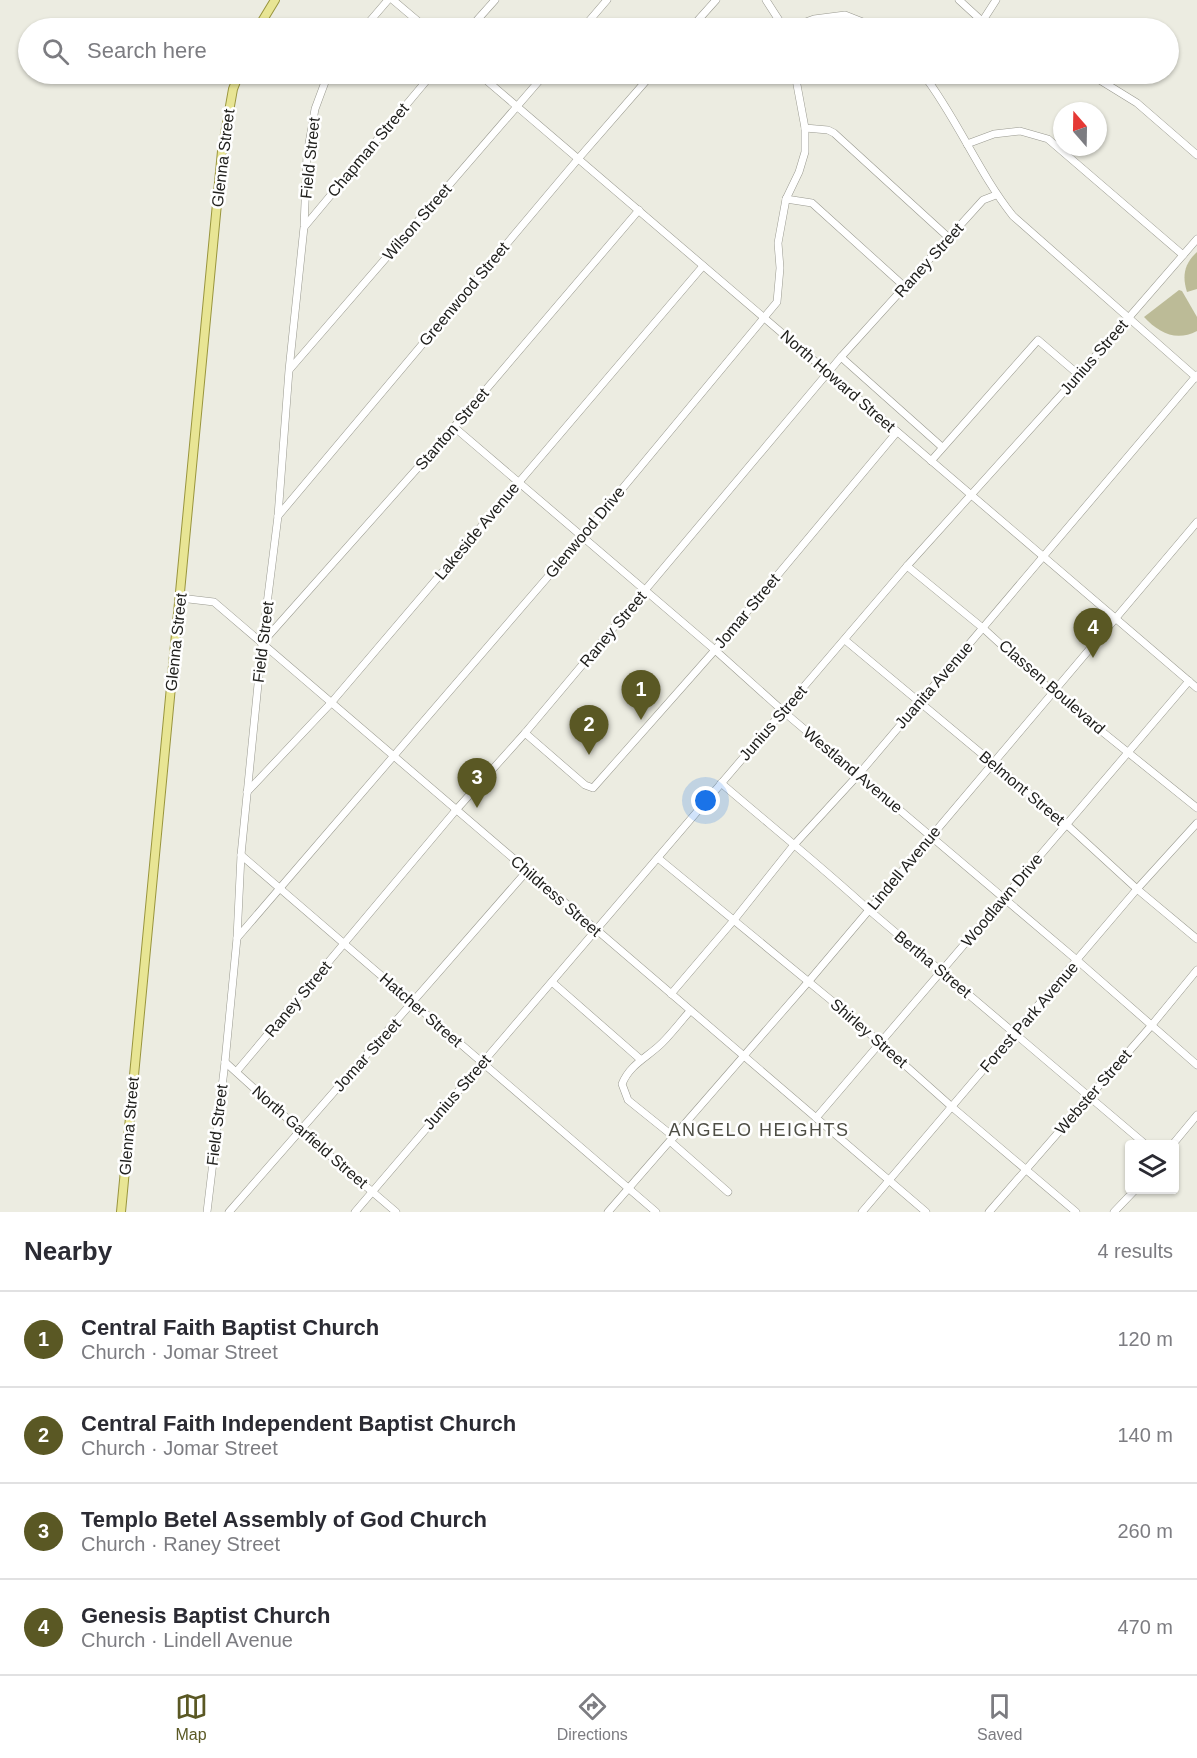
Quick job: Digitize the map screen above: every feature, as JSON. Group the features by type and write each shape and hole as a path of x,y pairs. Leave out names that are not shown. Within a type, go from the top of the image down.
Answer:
{"main road":[{"path":"264,18 275,0"},
{"name":"Glenna Street","path":"121,1212 222,151 235,84"}],"street":[{"path":"373,18 388,0"},
{"path":"393,0 414,18"},
{"path":"479,18 495,0"},
{"path":"592,18 607,0"},
{"path":"701,18 716,0"},
{"path":"766,0 778,18"},
{"path":"959,0 975,18"},
{"path":"985,18 996,0"},
{"path":"822,18 845,15 853,18"},
{"name":"Field Street","path":"207,1212 225,1062 237,938 241,855 262,644 278,516 289,370 304,227 307,155 315,109 324,84"},
{"name":"Chapman Street","path":"304,227 424,84"},
{"name":"North Howard Street","path":"491,84 1194,685"},
{"name":"Wilson Street","path":"289,370 536,84"},
{"name":"Greenwood Street","path":"278,516 643,84"},
{"name":"Glenwood Drive","path":"237,938 582,536 777,302 780,268 778,243 786,199 799,172 805,152 805,128 797,84"},
{"path":"930,84 996,195 1013,216 1197,377"},
{"path":"1106,84 1137,103 1197,155"},
{"path":"805,128 828,130 834,133 948,237"},
{"path":"967,144 994,134 1020,131 1047,139 1183,255"},
{"name":"Raney Street","path":"237,1071 841,357 983,200 996,195"},
{"path":"786,199 812,203 905,287"},
{"name":"Stanton Street","path":"262,644 454,427 639,210"},
{"name":"Junius Street","path":"355,1212 907,566 1079,375 1197,238"},
{"name":"Lakeside Avenue","path":"247,792 331,703 703,266"},
{"path":"931,460 1038,340 1079,375"},
{"path":"841,357 942,447"},
{"name":"Juanita Avenue","path":"671,994 793,846 859,774 1197,377"},
{"name":"Westland Avenue","path":"454,427 1197,1065"},
{"name":"Jomar Street","path":"525,733 585,785 593,788 715,650 897,432"},
{"name":"Lindell Avenue","path":"608,1212 809,981 1197,522"},
{"name":"Classen Boulevard","path":"907,566 984,628 1053,692 1197,808"},
{"name":"Childress Street","path":"180,598 214,602 926,1212"},
{"name":"Belmont Street","path":"845,639 1066,824 1137,889 1197,939"},
{"name":"Woodlawn Drive","path":"816,1118 1066,824 1129,752 1194,685"},
{"name":"Bertha Street","path":"721,783 1140,1140"},
{"name":"Forest Park Avenue","path":"862,1212 1137,889 1197,823"},
{"name":"Hatcher Street","path":"241,855 657,1212"},
{"name":"Shirley Street","path":"658,858 809,981 1076,1212"},
{"name":"Jomar Street","path":"229,1212 527,871"},
{"name":"Webster Street","path":"988,1212 1197,970"},
{"path":"552,982 640,1059"},
{"path":"690,1011 661,1045 640,1059 622,1084 628,1100 728,1192"},
{"name":"North Garfield Street","path":"225,1062 396,1212"},
{"path":"1176,1140 1197,1115"},
{"path":"1114,1212 1131,1194"}],"green space":[{"path":"1197,252 1197,289 1187,292 1185,270"},
{"path":"1179,290 1182,291 1197,317 1197,331 1175,336 1162,331 1144,317"}],"place":[{"name":"Genesis Baptist Church","path":"1093,658"},
{"name":"Central Faith Baptist Church","path":"641,720"},
{"name":"Central Faith Independent Baptist Church","path":"589,755"},
{"name":"Templo Betel Assembly of God Church","path":"477,808"}],"district":[{"name":"ANGELO HEIGHTS","path":"759,1130"}]}
